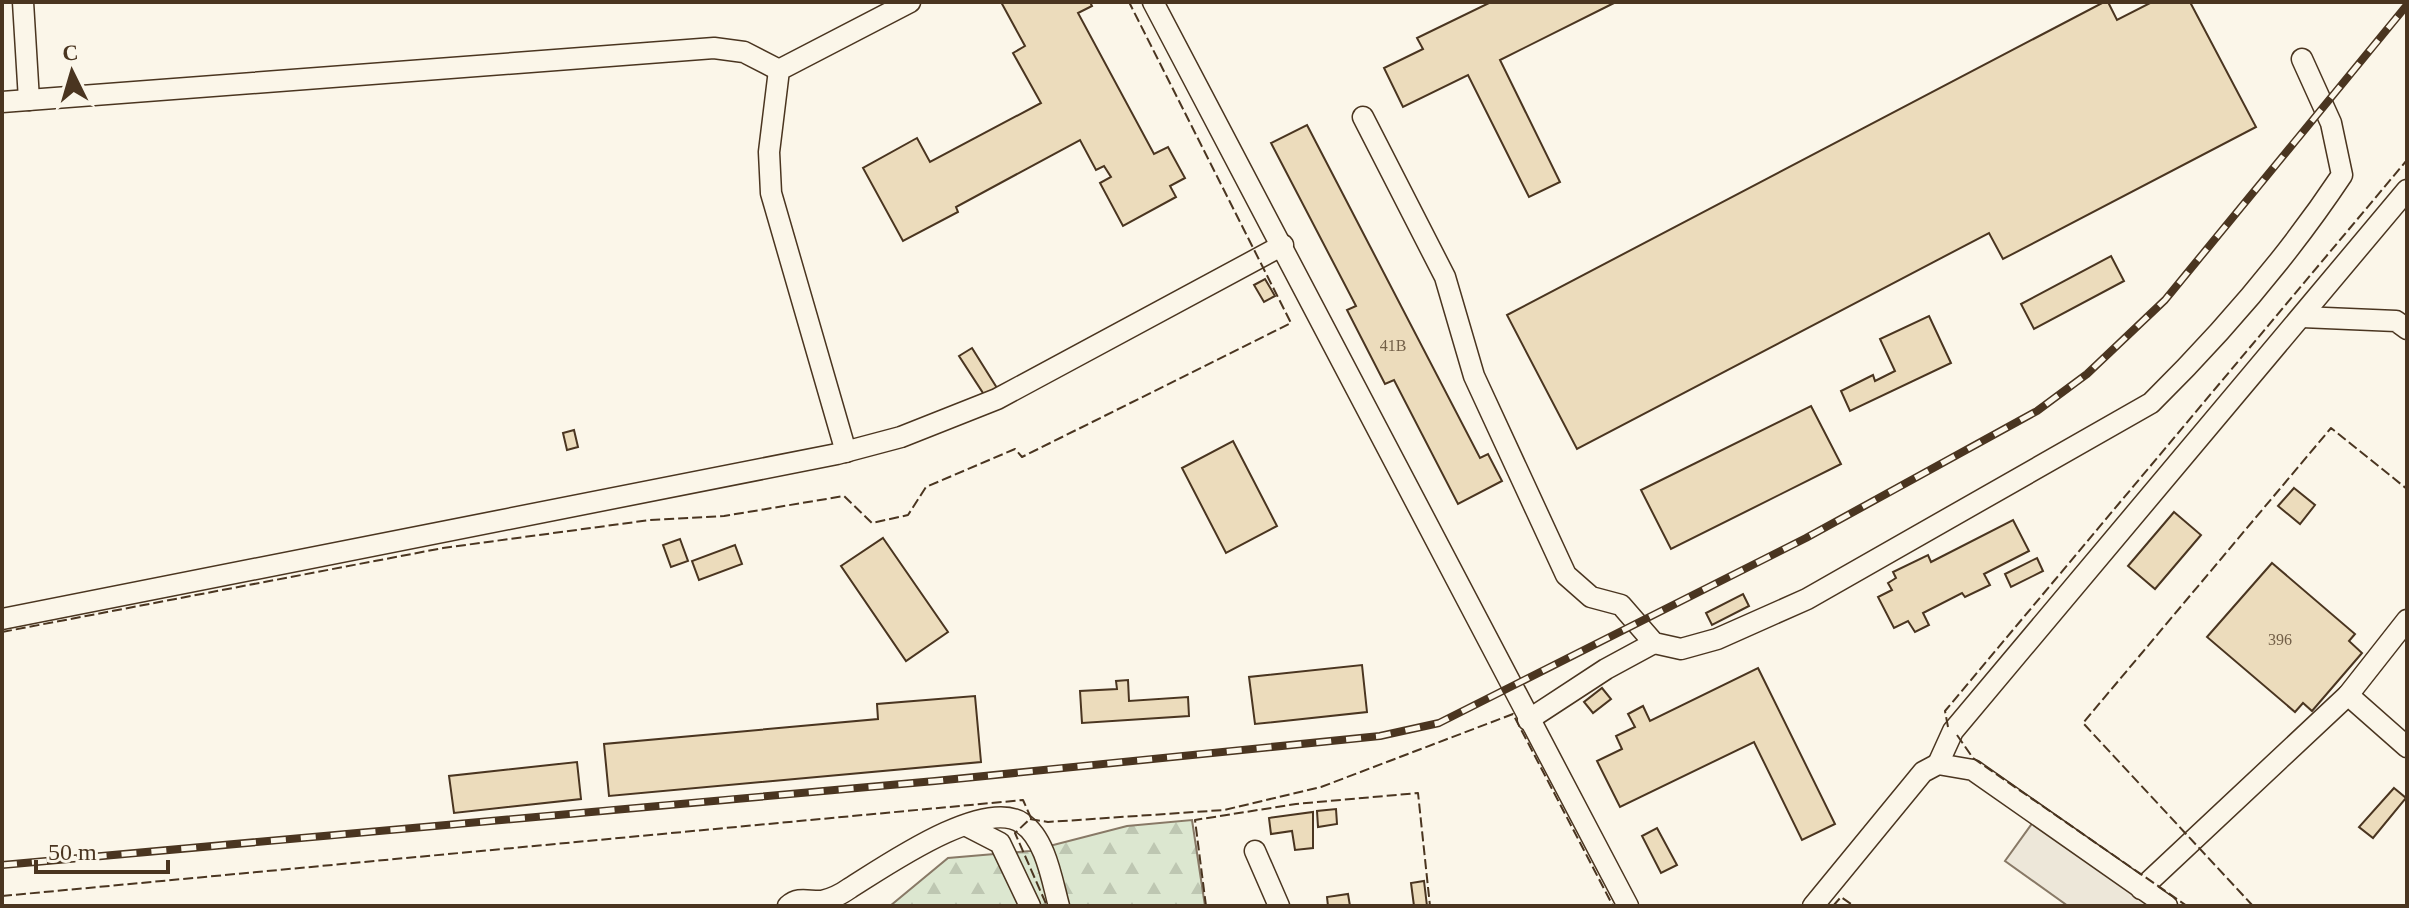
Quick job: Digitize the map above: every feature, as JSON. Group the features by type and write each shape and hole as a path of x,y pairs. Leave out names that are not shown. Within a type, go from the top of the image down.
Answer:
{"street":[{"path":"23,2 29,100"},
{"path":"779,70 910,2"},
{"path":"1153,2 1628,906"},
{"path":"2,102 714,48 744,52 779,70"},
{"path":"1363,117 1445,277 1474,376 1566,575 1591,597 1621,605 1654,643 1681,649 1717,639 1807,599 2151,403 2195,360 2322,205 2342,175 2331,123 2302,59"},
{"path":"779,70 769,152 771,193 846,452"},
{"path":"1813,906 1923,772 1938,764 1953,731 2407,190"},
{"path":"2,619 846,452 901,437 997,399 1283,245"},
{"path":"2302,317 2396,321 2407,329"},
{"path":"2141,889 2348,695 2407,620"},
{"path":"1528,720 1576,692 1606,669 1654,643"},
{"path":"2348,695 2407,747"},
{"path":"1938,764 1973,770 2167,906"},
{"path":"788,906 803,899 823,901 846,891 888,864 952,830 1012,818 1024,824 1047,862 1059,906"},
{"path":"967,826 1000,843 1030,906"},
{"path":"1255,851 1279,906"}],"green space":[{"path":"1192,820 1205,906 890,906 948,858 1030,851 1127,826"}],"shaded area":[{"path":"2036,818 2158,906 2068,906 2005,861"}],"building":[{"path":"1001,2 1090,2 1092,6 1078,13 1154,154 1168,147 1185,178 1170,186 1176,197 1123,226 1100,183 1111,177 1104,166 1096,170 1080,140 956,207 958,212 903,241 863,168 917,138 930,162 1041,103 1013,53 1025,46"},
{"path":"1491,2 1616,2 1500,60 1560,182 1529,197 1468,75 1403,107 1384,68 1423,49 1417,38"},
{"path":"2108,2 2117,20 2152,2 2190,2 2256,127 2003,259 1989,233 1577,449 1507,315"},
{"path":"1307,125 1480,458 1488,454 1502,481 1458,504 1394,380 1385,384 1347,310 1356,306 1271,143"},
{"path":"2111,256 2124,281 2034,329 2021,304"},
{"path":"1265,279 1275,296 1264,302 1254,285"},
{"path":"1929,316 1951,363 1850,411 1841,391 1873,375 1875,381 1895,371 1880,339"},
{"path":"972,348 997,388 985,396 959,356"},
{"path":"1811,406 1841,464 1671,549 1641,490"},
{"path":"574,430 578,447 567,450 563,433"},
{"path":"1233,441 1277,526 1226,553 1182,468"},
{"path":"2294,488 2315,505 2300,524 2278,506"},
{"path":"2174,512 2201,535 2155,589 2128,566"},
{"path":"2013,520 2029,551 1984,574 1990,585 1965,597 1962,593 1923,613 1929,625 1915,632 1908,621 1894,628 1878,597 1892,590 1888,583 1896,578 1893,572 1928,555 1931,562"},
{"path":"883,538 948,632 906,661 841,566"},
{"path":"680,539 688,561 671,567 663,545"},
{"path":"735,545 742,564 699,580 692,561"},
{"path":"2037,558 2043,571 2011,587 2005,574"},
{"path":"2272,563 2355,634 2349,641 2362,653 2312,711 2303,703 2295,712 2207,637"},
{"path":"1743,594 1749,606 1712,625 1706,613"},
{"path":"1362,665 1367,712 1255,724 1249,677"},
{"path":"1758,668 1835,824 1802,840 1754,742 1620,807 1597,761 1622,749 1616,736 1635,727 1628,714 1643,706 1650,721"},
{"path":"1128,680 1129,701 1188,697 1189,716 1082,723 1080,691 1117,689 1116,681"},
{"path":"1602,688 1611,699 1593,713 1584,702"},
{"path":"975,696 981,762 609,796 604,744 878,719 877,704"},
{"path":"577,762 581,799 454,813 449,776"},
{"path":"2394,788 2406,798 2373,838 2359,827"},
{"path":"1336,809 1337,824 1318,827 1317,811"},
{"path":"1313,812 1313,848 1295,850 1292,831 1271,834 1269,818"},
{"path":"1657,828 1677,865 1661,873 1642,836"},
{"path":"1424,881 1427,906 1414,906 1411,883"},
{"path":"1348,894 1350,906 1328,906 1327,897"}],"railway":[{"path":"2,865 935,781 1380,736 1439,723 1806,538 2037,411 2087,374 2165,300 2407,5"}],"fence":[{"path":"2,632 443,548 650,520 724,516 844,496 872,523 908,515 926,487 1015,449 1022,457 1291,323 1129,2"},
{"path":"1948,727 1945,711 2407,160"},
{"path":"2253,906 2083,723 2331,428 2407,489"},
{"path":"1030,819 1048,822 1224,810 1321,787 1513,714 1613,906"},
{"path":"1957,735 1973,758 2187,906"},
{"path":"1206,906 1195,820 1296,804 1418,793 1430,906"},
{"path":"2,896 1023,800 1031,818 1015,833 1047,906"},
{"path":"1833,906 1841,897 1854,906"}]}
